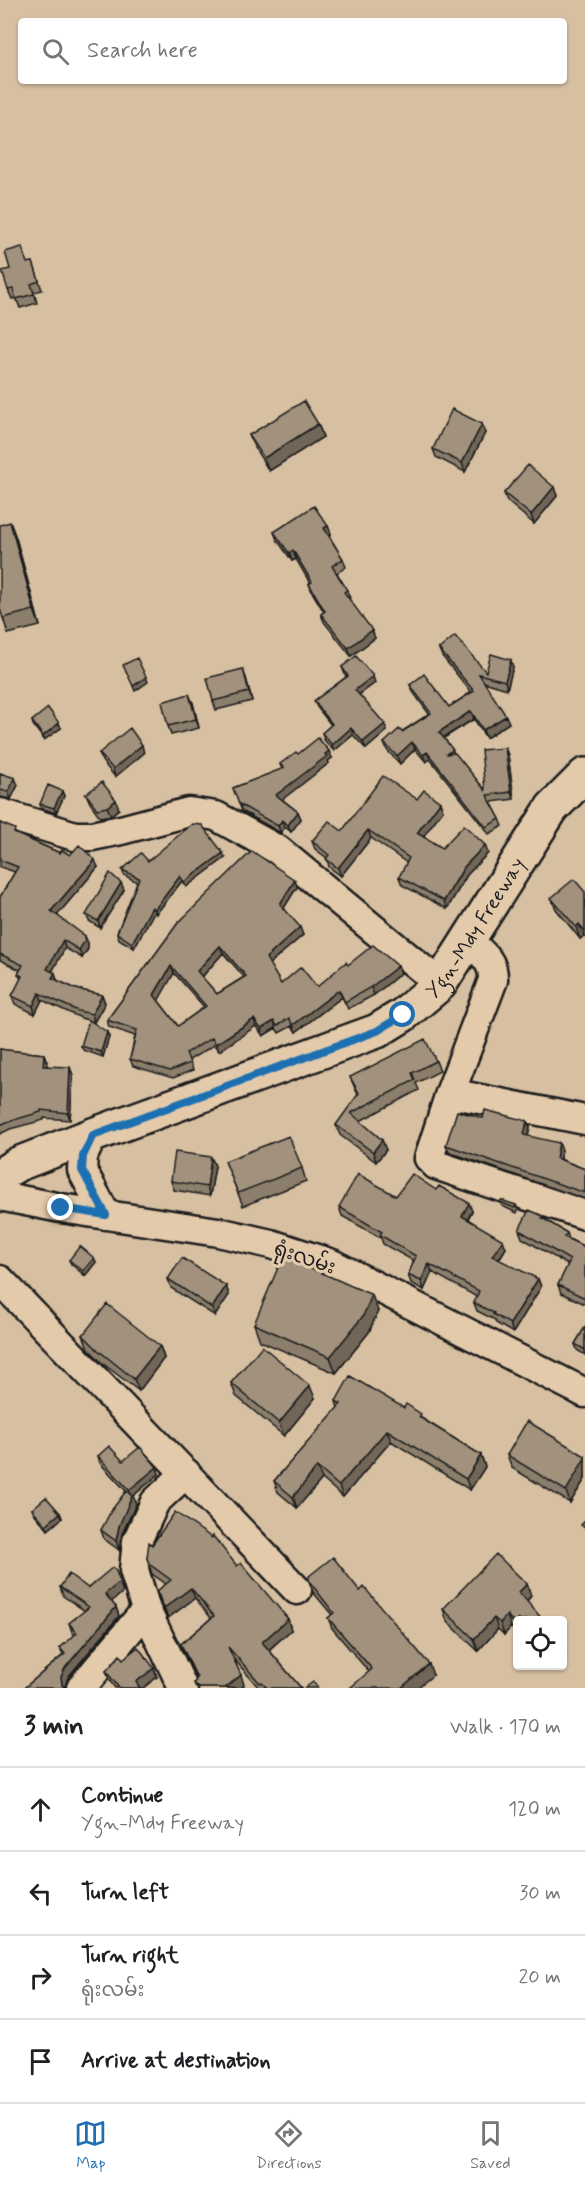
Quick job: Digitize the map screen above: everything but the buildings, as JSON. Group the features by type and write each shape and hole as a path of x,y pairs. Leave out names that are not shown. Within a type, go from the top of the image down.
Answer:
{"main road":[{"name":"Ygn-Mdy Freeway","path":"0,1174 18,1164 93,1135 377,1031 403,1015 440,984 552,808 585,774"}],"street":[{"path":"0,813 75,836 92,836 121,830 189,812 216,816 278,850 440,984"},
{"path":"468,941 489,961 493,969 493,980 450,1093 429,1158 431,1162 585,1215"},
{"path":"450,1093 585,1120"},
{"path":"93,1135 83,1156 82,1170 106,1215"},
{"name":"ရုံးလမ်း","path":"0,1196 218,1232 271,1244 332,1264 585,1393"},
{"path":"0,1280 297,1590"},
{"path":"183,1688 146,1610 134,1570 137,1541 155,1502 186,1473"},
{"path":"81,1688 146,1610"}],"route":[{"path":"61,1208 106,1215 82,1170 83,1156 93,1135 377,1031 403,1015"}]}
